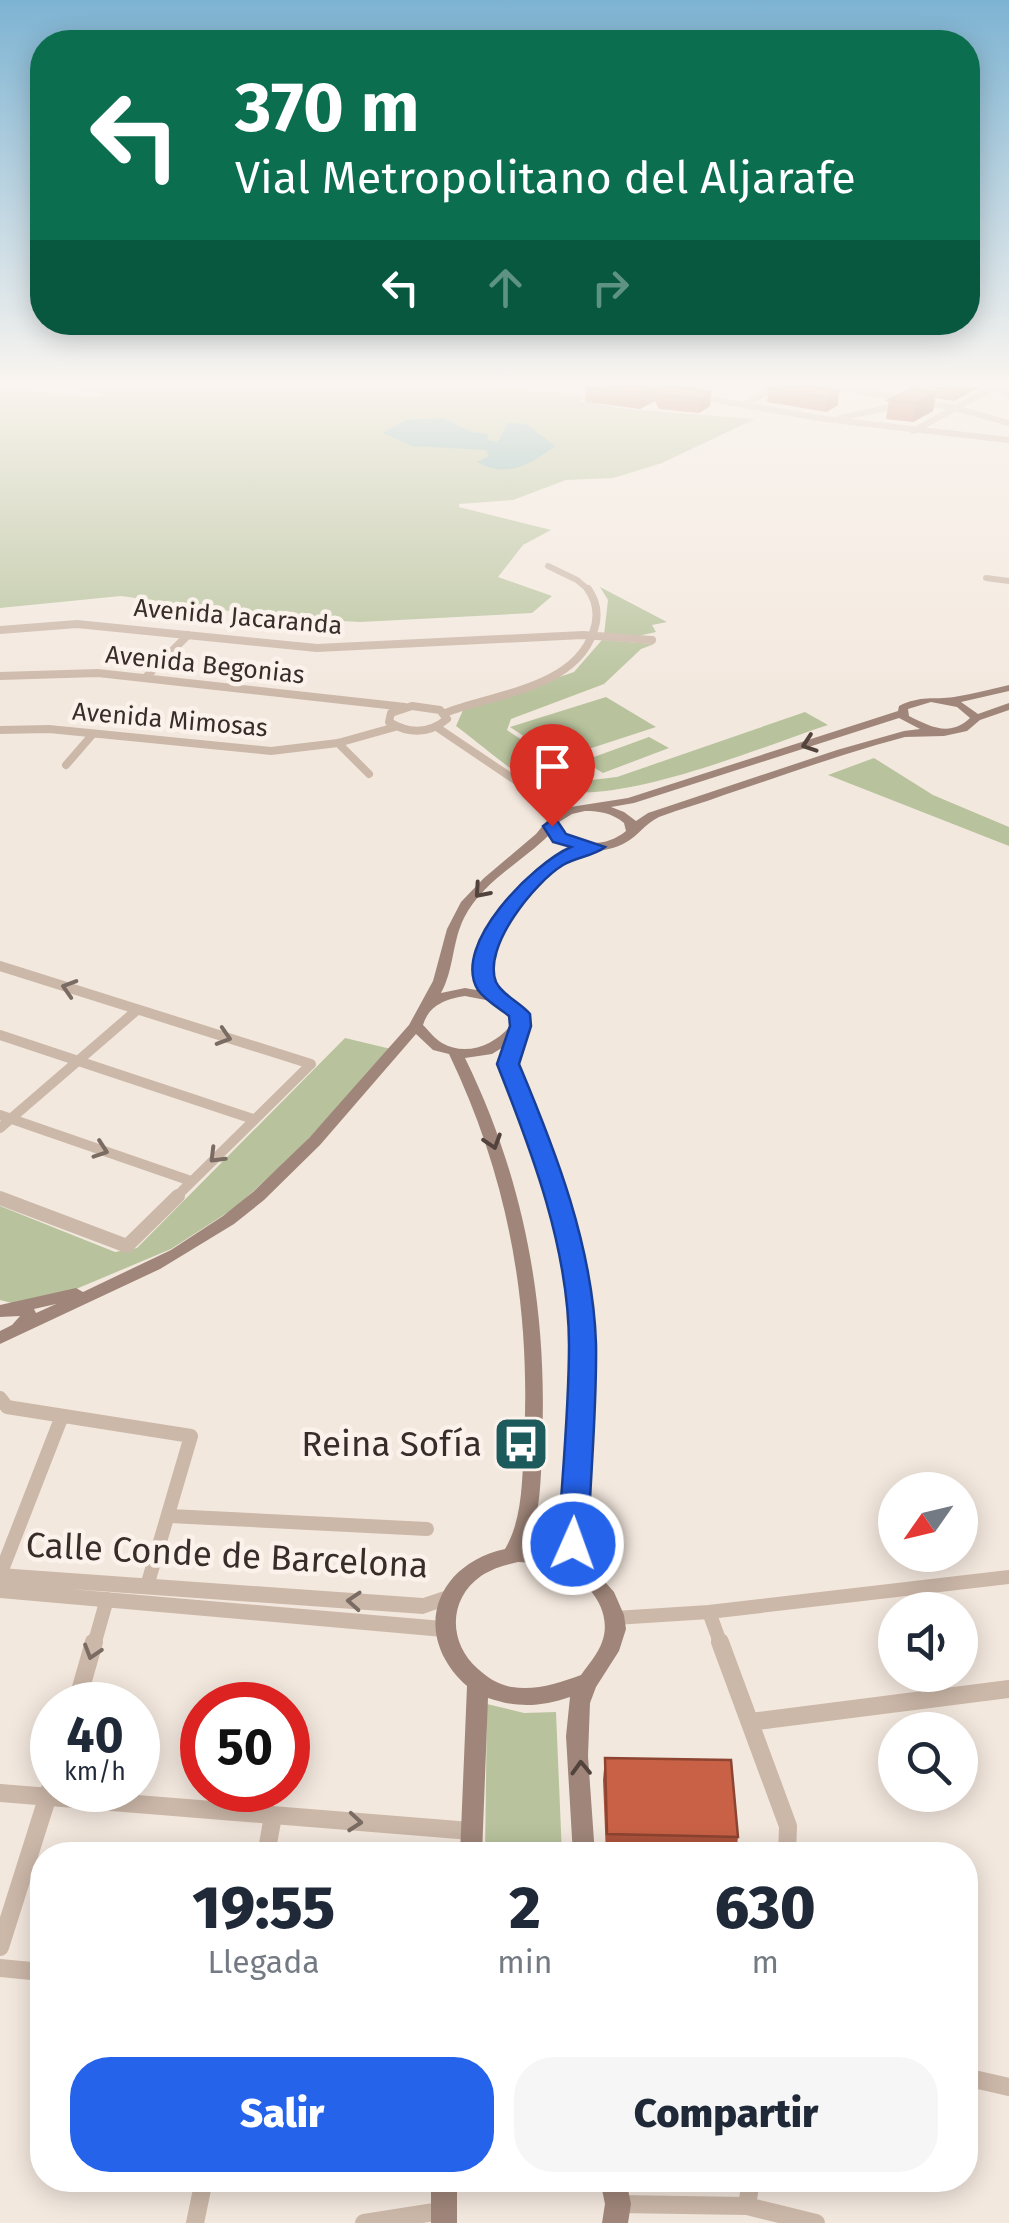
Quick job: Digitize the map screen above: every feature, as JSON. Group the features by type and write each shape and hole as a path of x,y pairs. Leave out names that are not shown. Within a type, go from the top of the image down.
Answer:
{"main road":[{"path":"0,1338 200,1240 272,1182 416,1026 422,1009 440,988 458,918 492,878 535,846 564,813 630,801 902,713 915,702 1009,688"},
{"path":"945,700 966,707 976,718"},
{"path":"581,1569 573,1544 581,1330 568,1241 545,1155 508,1064 520,1026 519,1014 487,988 484,974 490,944 504,914 552,864 575,851 616,844 626,839 632,828 654,815 901,734 964,730 976,718 1009,706"},
{"path":"902,713 911,724 932,730"},
{"path":"585,808 614,811 632,828"},
{"path":"552,826 559,838 596,847"},
{"path":"422,1009 439,998 465,992 507,1002"},
{"path":"416,1026 425,1040 455,1052 492,1049 515,1036"},
{"path":"394,1052 425,1040"},
{"path":"455,1052 485,1118 508,1187 524,1267 535,1422 528,1516 512,1555"},
{"path":"6,1310 99,1290"},
{"path":"6,1310 26,1309 29,1318 18,1329"},
{"path":"540,1554 581,1569 607,1595 615,1618 609,1653 584,1682 546,1698 508,1696 478,1684 456,1664 443,1629 450,1598 460,1582 481,1565 512,1555 540,1554"},
{"path":"583,1842 578,1707 584,1682"},
{"path":"470,1842 478,1684"},
{"path":"443,2217 444,2192"}],"street":[{"path":"548,566 578,579 594,594 598,610 586,650 563,672 445,713 447,719 438,728 564,813"},
{"path":"986,578 1009,579"},
{"name":"Avenida Jacaranda","path":"0,630 77,624 316,648 593,636 652,640"},
{"path":"145,678 188,635"},
{"name":"Avenida Begonias","path":"0,676 98,673 432,707 445,713"},
{"path":"395,728 388,718 405,707"},
{"name":"Avenida Mimosas","path":"0,730 49,729 271,750 338,742 395,728 413,732 438,728"},
{"path":"66,765 92,734"},
{"path":"338,742 369,774"},
{"path":"0,966 311,1064 127,1246 0,1198"},
{"path":"0,1128 6,1117 138,1010"},
{"path":"0,1035 253,1119"},
{"path":"6,1117 191,1182"},
{"path":"0,1398 7,1406 191,1436 146,1586"},
{"path":"0,1576 62,1416"},
{"path":"170,1516 426,1529"},
{"name":"Calle Conde de Barcelona","path":"0,1576 423,1606 450,1598"},
{"path":"615,1618 709,1612 1009,1578"},
{"name":"Calle Conde de Barcelona","path":"0,1590 443,1629"},
{"path":"83,1682 108,1599"},
{"path":"709,1612 788,1826 787,1842"},
{"path":"750,1722 1009,1690"},
{"path":"0,1793 30,1791"},
{"path":"160,1803 470,1831"},
{"path":"33,1842 43,1812"},
{"path":"268,1842 273,1816"},
{"path":"0,1946 30,1852"},
{"path":"0,1968 30,1971"},
{"path":"978,2080 1009,2087"},
{"path":"195,2223 201,2192"},
{"path":"747,2206 749,2192"},
{"path":"616,2202 747,2206 808,2222"},
{"path":"364,2223 443,2217"}],"green space":[{"path":"0,491 538,491 513,500 459,507 551,530 523,545 498,577 552,596 532,613 360,622 272,617 121,596 0,608"},
{"path":"600,587 667,622 652,625 656,632 633,637 604,635 608,600"},
{"path":"602,640 654,644 641,649 604,684 511,719 507,730 583,781 617,777 805,712 828,725 646,784 573,793 535,784 456,726 463,710 574,672"},
{"path":"606,697 656,727 558,759 510,727"},
{"path":"649,737 669,748 603,773 583,761"},
{"path":"874,758 933,795 1009,827 1009,846 828,775"},
{"path":"345,1038 391,1049 296,1152 236,1207 171,1249 31,1308 0,1300 0,1206 115,1252 137,1248"},
{"path":"487,1704 524,1713 556,1712 561,1842 485,1842"}],"building":[{"path":"605,1758 731,1760 738,1837 607,1834"}],"place":[{"name":"Reina Sofía","path":"521,1444"}],"route":[{"path":"552,826 559,838 596,847 575,851 552,864 526,888 504,914 490,944 484,974 487,988 519,1014 520,1026 508,1064 545,1155 568,1241 582,1342 573,1544"}]}
